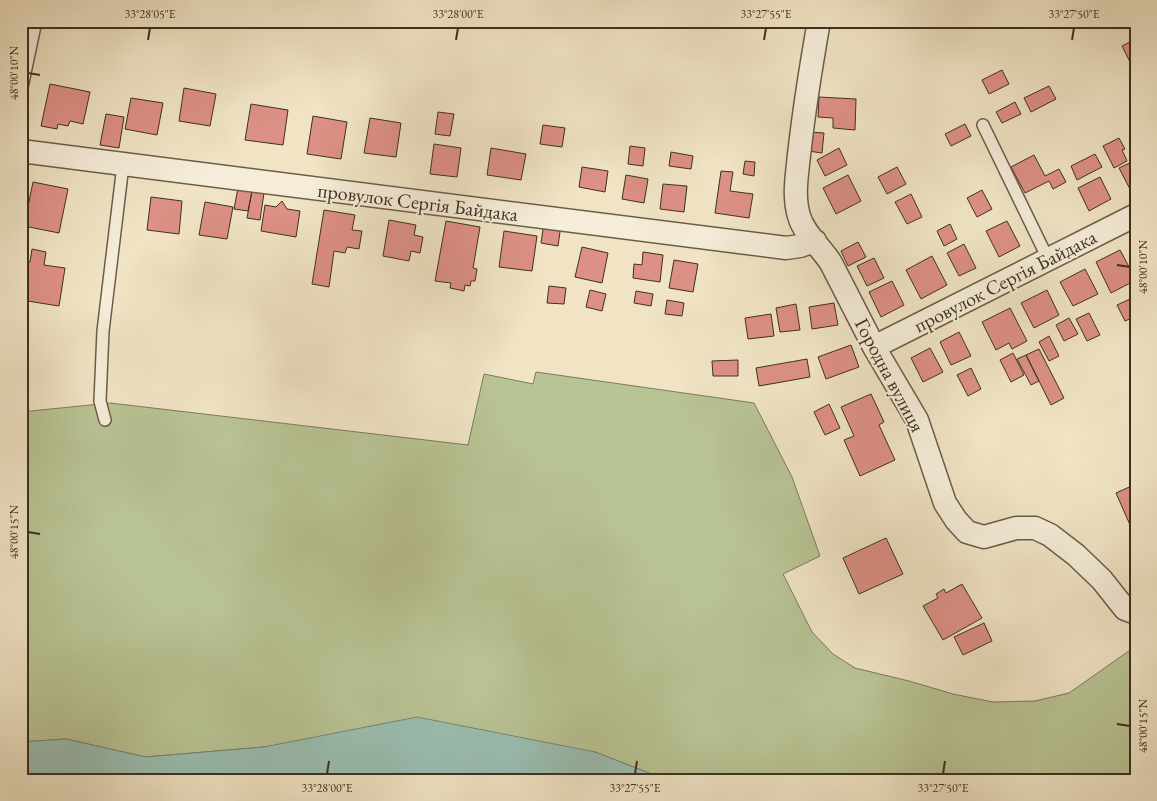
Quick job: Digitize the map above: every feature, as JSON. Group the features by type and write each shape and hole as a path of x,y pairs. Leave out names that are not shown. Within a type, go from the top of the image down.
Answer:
{"street":[{"name":"Городна вулиця","path":"819,21 804,104 795,197 799,217 806,231 831,263 874,347 917,420 946,503 956,520 967,532 984,537 1016,528 1035,528 1050,535 1076,555 1102,580 1125,609 1136,613"},
{"name":"провулок Сергія Байдака","path":"21,151 786,248 815,241"},
{"name":"провулок Сергія Байдака","path":"874,347 1136,215"}],"lane":[{"path":"21,92 36,21"},
{"path":"983,126 1048,259"},
{"path":"105,420 100,401 103,331 123,165"}],"green space":[{"path":"536,372 754,403 792,477 820,556 783,574 812,632 833,654 855,668 953,694 993,702 1035,701 1069,693 1136,646 1136,780 667,780 595,752 264,747 145,757 66,739 21,742 21,412 110,403 468,445 484,374 533,384"}],"water":[{"path":"417,717 595,752 667,780 21,780 21,742 66,739 146,757 264,747"}],"building":[{"path":"1136,39 1136,66 1133,68 1122,46"},
{"path":"1002,70 1009,84 989,94 982,80"},
{"path":"50,84 90,92 83,124 70,121 68,126 58,124 57,129 41,126"},
{"path":"1049,86 1056,99 1031,112 1024,98"},
{"path":"184,88 216,94 210,126 179,121"},
{"path":"819,97 856,99 855,130 833,128 833,118 818,117"},
{"path":"131,98 163,103 157,135 125,129"},
{"path":"1015,102 1021,114 1002,123 996,112"},
{"path":"251,104 288,110 283,145 245,140"},
{"path":"438,112 454,114 450,136 435,134"},
{"path":"106,114 124,117 119,148 100,145"},
{"path":"313,116 347,122 341,159 307,154"},
{"path":"370,118 401,123 396,157 364,153"},
{"path":"965,124 971,136 951,146 945,134"},
{"path":"543,125 565,128 562,147 540,144"},
{"path":"810,132 824,133 822,153 808,151"},
{"path":"1119,138 1125,149 1122,150 1127,161 1114,168 1103,146"},
{"path":"434,144 461,148 457,177 430,174"},
{"path":"630,146 645,148 643,166 628,164"},
{"path":"491,148 526,154 521,180 487,175"},
{"path":"839,148 847,165 825,176 817,160"},
{"path":"671,152 693,156 691,169 669,166"},
{"path":"1095,154 1102,167 1077,180 1071,166"},
{"path":"1034,155 1045,176 1059,169 1066,182 1053,189 1049,181 1025,193 1011,167"},
{"path":"1136,160 1136,189 1131,191 1119,168"},
{"path":"745,161 755,162 754,176 743,174"},
{"path":"582,167 608,171 605,192 579,187"},
{"path":"897,167 906,184 887,194 878,177"},
{"path":"721,171 733,172 730,191 753,194 749,218 715,213"},
{"path":"626,175 648,179 644,203 622,199"},
{"path":"848,175 861,201 836,214 823,188"},
{"path":"1100,177 1111,199 1089,211 1078,188"},
{"path":"33,182 68,189 59,233 24,226"},
{"path":"663,184 687,186 684,212 660,209"},
{"path":"238,188 252,191 248,211 234,209"},
{"path":"982,190 992,209 977,217 967,198"},
{"path":"252,191 264,193 260,220 247,218"},
{"path":"911,194 922,217 907,224 895,202"},
{"path":"151,197 182,201 179,234 147,230"},
{"path":"282,201 287,209 300,211 296,237 261,231 265,205 276,207"},
{"path":"205,202 233,207 227,239 199,235"},
{"path":"324,210 355,215 352,230 362,231 359,249 347,247 345,253 334,251 329,287 312,284"},
{"path":"389,220 416,225 414,235 423,237 420,253 411,251 409,261 383,256"},
{"path":"446,221 480,227 473,268 477,269 475,281 471,281 470,286 465,285 464,291 450,288 451,283 435,281"},
{"path":"1007,221 1020,246 999,257 986,231"},
{"path":"544,223 561,225 558,246 541,243"},
{"path":"950,224 957,239 944,246 937,231"},
{"path":"504,231 537,236 532,271 499,267"},
{"path":"858,242 866,257 848,266 841,251"},
{"path":"964,244 976,268 959,276 947,253"},
{"path":"582,247 608,253 602,283 575,277"},
{"path":"32,249 46,252 44,265 65,268 59,306 21,300 21,261 30,262"},
{"path":"1120,250 1136,280 1111,293 1096,262"},
{"path":"643,252 663,255 660,282 633,278 634,264 642,265"},
{"path":"932,256 947,285 921,299 906,270"},
{"path":"874,258 884,278 867,286 857,266"},
{"path":"674,260 698,264 693,292 669,288"},
{"path":"1085,269 1098,294 1073,306 1060,282"},
{"path":"892,281 904,305 881,317 869,292"},
{"path":"549,286 566,288 564,304 547,303"},
{"path":"590,290 606,294 602,311 586,307"},
{"path":"1047,290 1059,315 1034,328 1021,303"},
{"path":"636,291 653,294 651,306 634,303"},
{"path":"1130,299 1136,310 1136,316 1125,321 1117,305"},
{"path":"667,300 684,303 682,316 665,314"},
{"path":"834,303 838,325 812,329 809,307"},
{"path":"796,304 800,330 780,332 776,308"},
{"path":"1010,308 1027,341 1012,349 1009,343 996,350 982,322"},
{"path":"1089,313 1100,335 1087,341 1076,319"},
{"path":"771,314 774,336 748,339 745,318"},
{"path":"1069,318 1078,334 1064,341 1056,325"},
{"path":"959,332 971,356 951,365 940,342"},
{"path":"1049,336 1059,356 1049,361 1039,342"},
{"path":"851,345 859,367 826,379 818,357"},
{"path":"930,348 943,372 923,382 911,358"},
{"path":"1039,349 1064,398 1051,405 1026,355"},
{"path":"1013,353 1024,375 1011,382 1000,360"},
{"path":"1026,355 1039,381 1031,385 1017,359"},
{"path":"807,359 810,377 759,386 756,368"},
{"path":"738,360 738,376 713,376 712,361"},
{"path":"971,368 981,389 968,396 957,375"},
{"path":"871,394 884,422 879,425 895,460 860,476 844,440 854,436 841,407"},
{"path":"829,404 840,428 825,435 814,412"},
{"path":"1136,484 1136,533 1134,534 1116,493"},
{"path":"886,538 903,574 859,594 843,558"},
{"path":"962,584 982,618 943,640 923,606 938,598 936,594 944,589 946,593"},
{"path":"984,623 992,641 963,655 954,637"}]}
